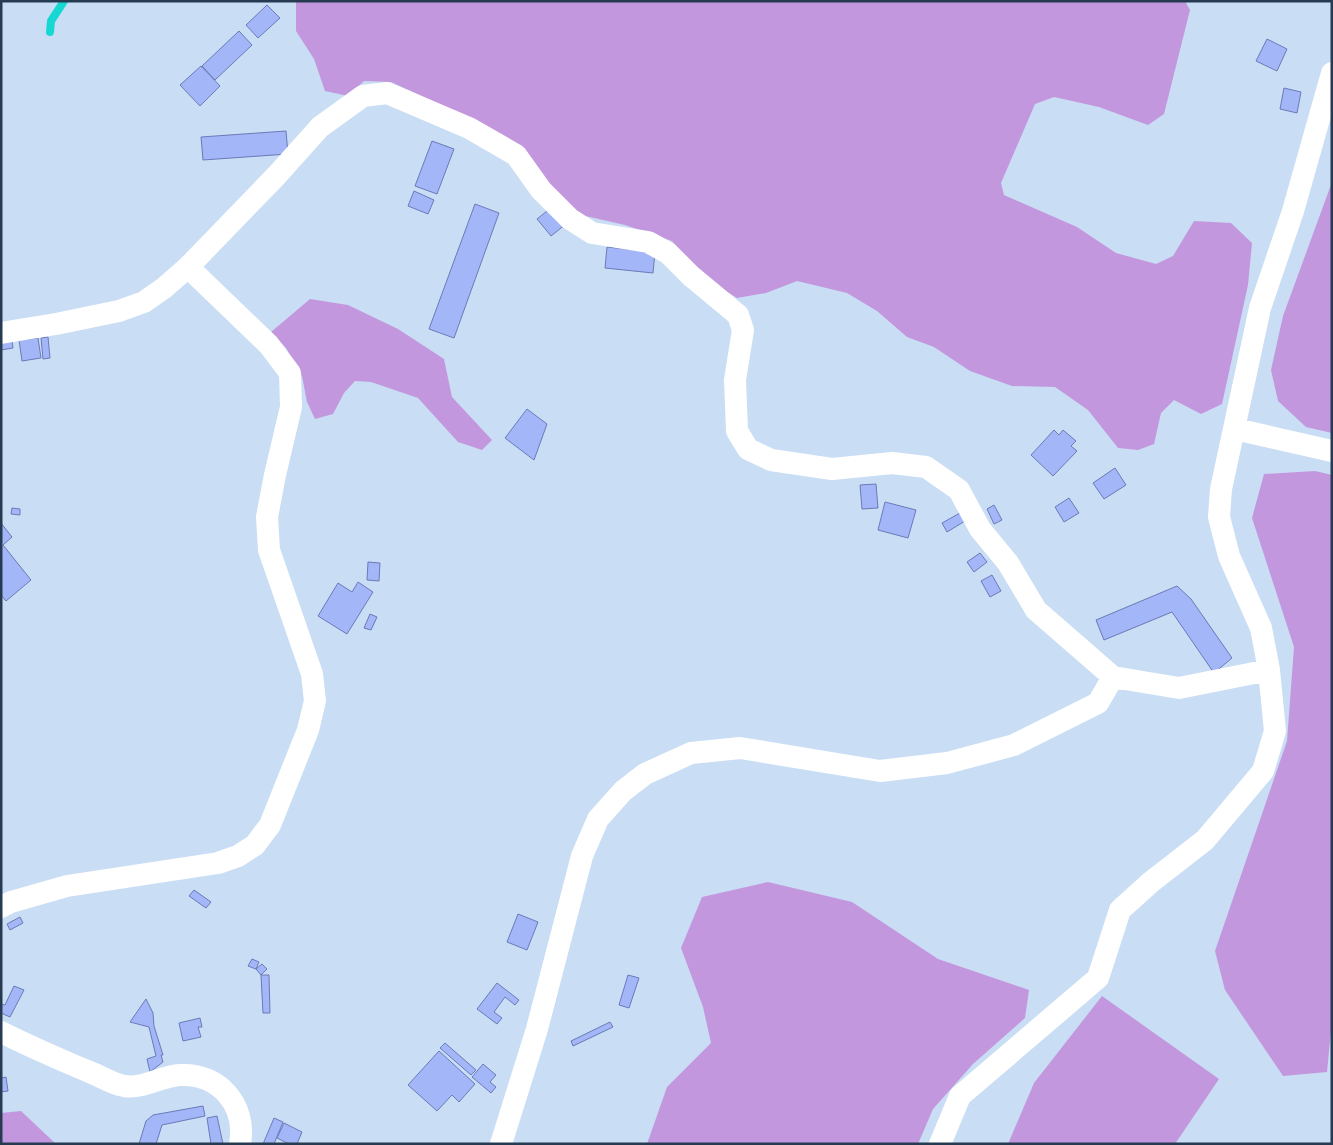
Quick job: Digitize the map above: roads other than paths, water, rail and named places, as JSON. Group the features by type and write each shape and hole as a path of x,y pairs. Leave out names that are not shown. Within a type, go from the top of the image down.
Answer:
{"street":[{"path":"940,1144 960,1096 1098,978 1120,910 1151,882 1205,840 1263,772 1275,731 1269,670 1261,628 1229,556 1219,516 1221,489 1260,308 1293,212 1332,73"},
{"path":"1,333 119,311 144,302 188,267 277,176 320,127 363,96 388,93 470,128 516,155 541,190 570,219 592,233 648,242 668,253 691,276 738,315 744,330 735,380 737,431 748,449 771,460 832,469 892,463 926,467 959,490 980,529 1008,563 1036,610 1113,677 1179,688 1269,670"},
{"path":"1,907 10,902 67,886 218,863 238,856 255,845 270,825 308,730 315,701 312,674 269,550 267,517 291,407 290,373 269,345 188,267"},
{"path":"1235,429 1332,451"},
{"path":"501,1144 537,1030 582,856 598,819 630,785 645,774 691,753 740,748 880,771 947,763 1014,745 1098,703 1113,677"},
{"path":"1,1032 43,1053 123,1086 142,1086 179,1075 207,1079 228,1094 238,1111 242,1131 240,1144"}],"waterway":[{"path":"50,32 51,21 64,1"}]}
